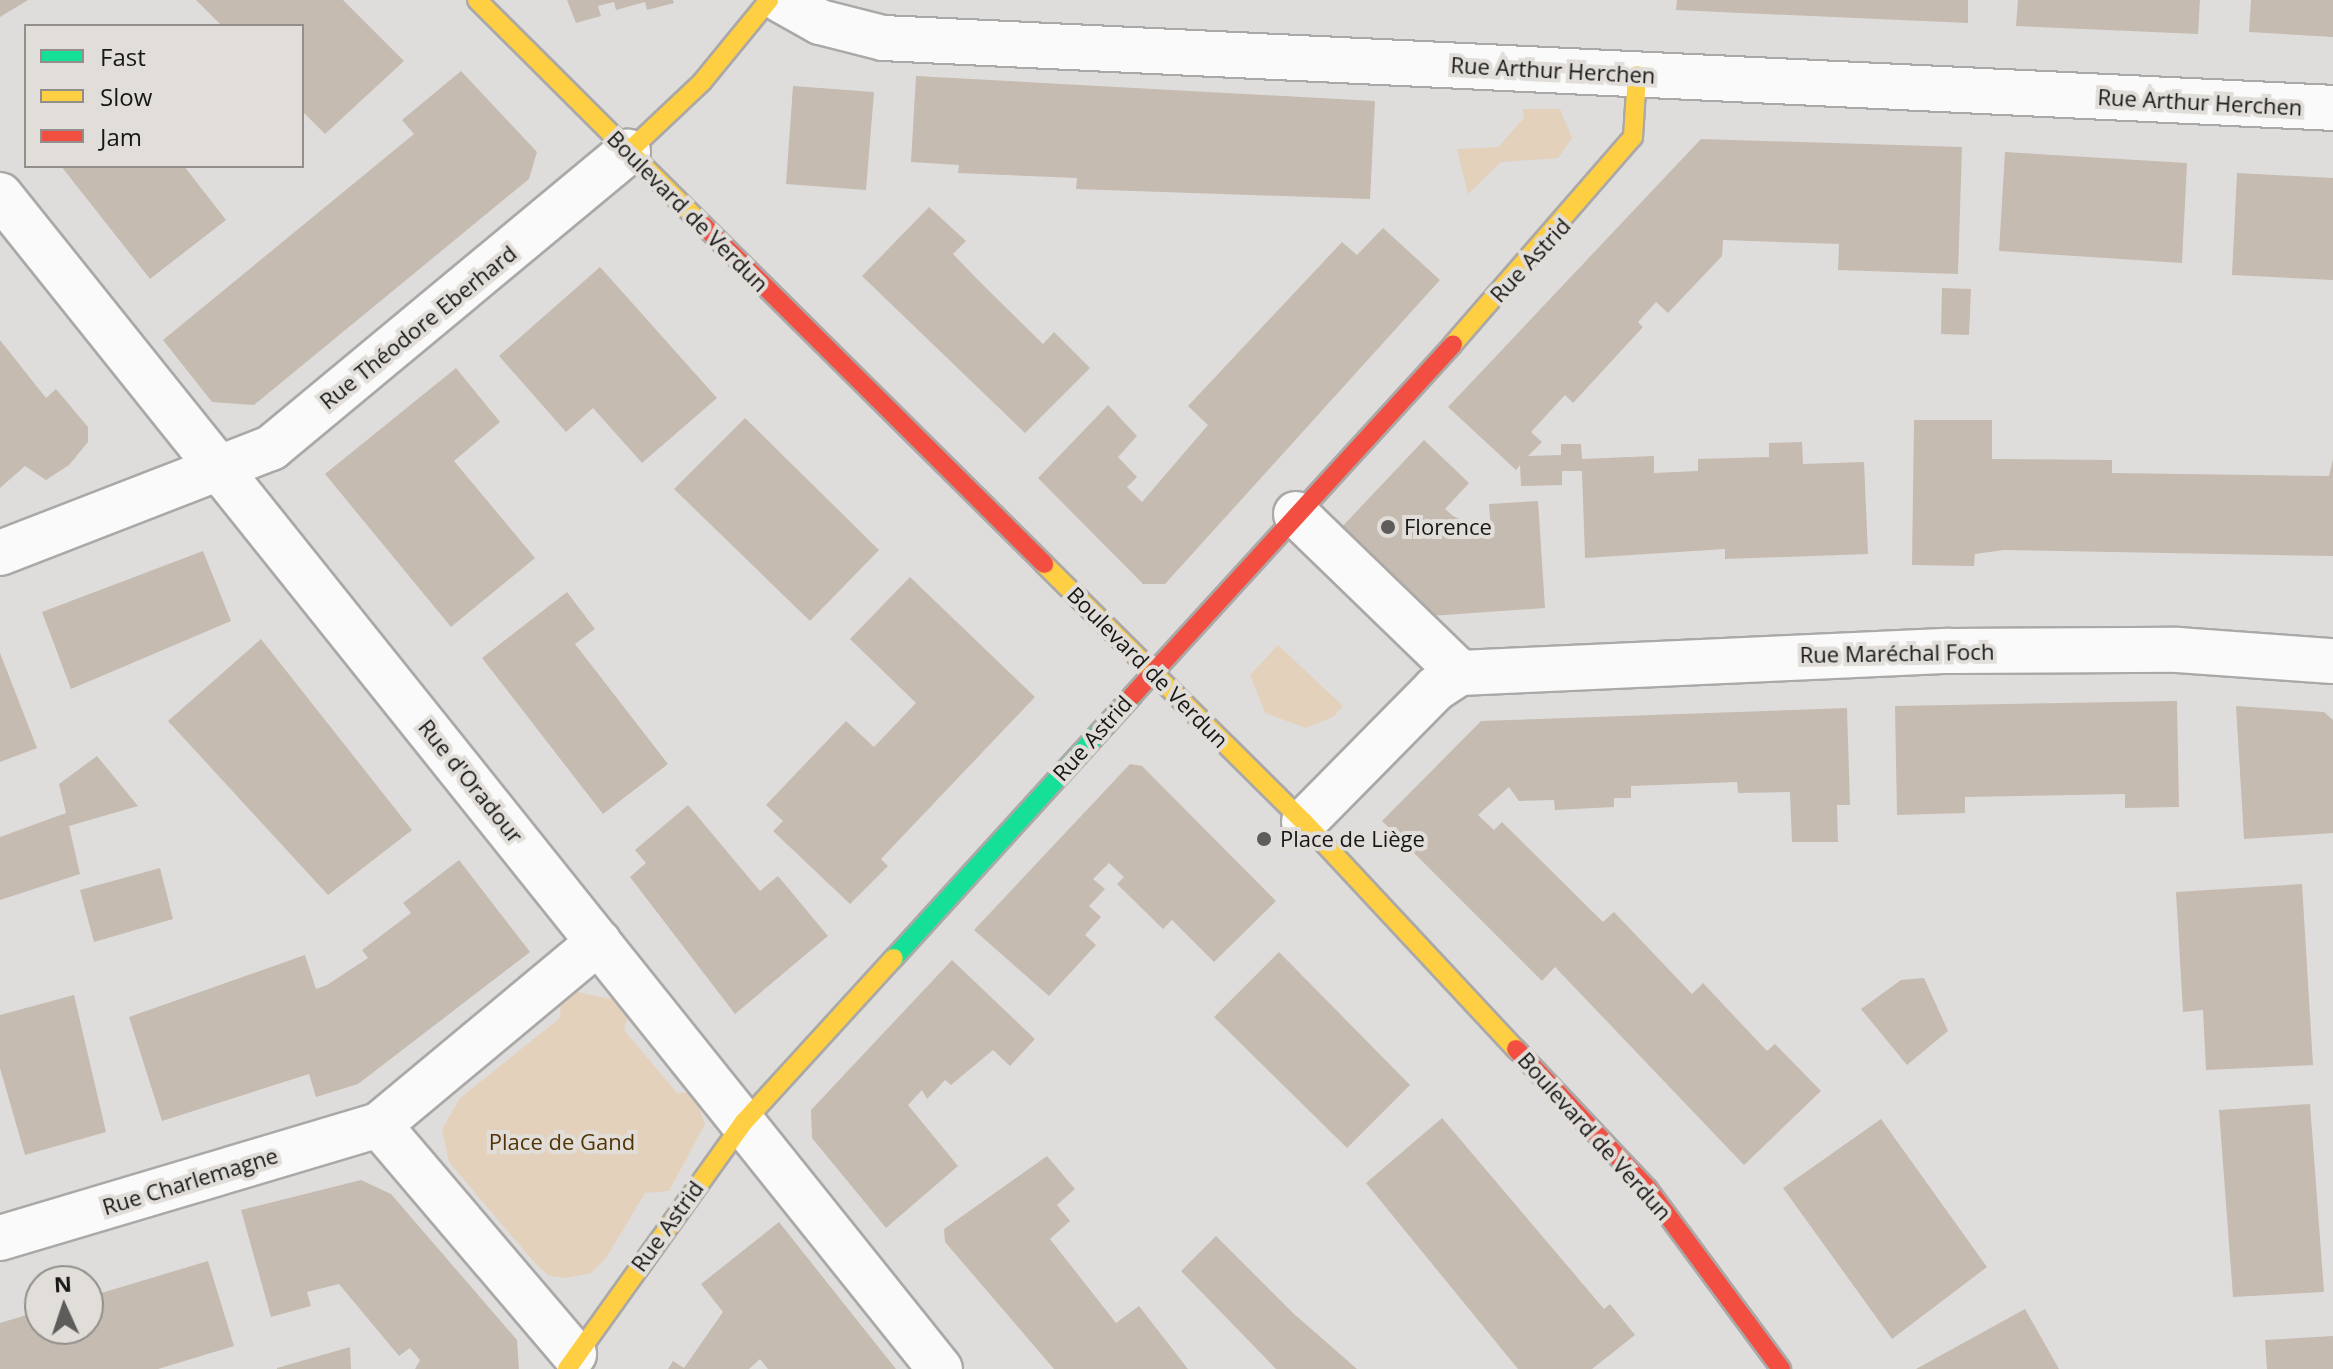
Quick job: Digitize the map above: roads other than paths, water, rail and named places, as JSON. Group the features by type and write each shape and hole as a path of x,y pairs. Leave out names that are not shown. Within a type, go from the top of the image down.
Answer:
{"street":[{"name":"Boulevard de Verdun","path":"477,0 1304,822 1648,1189 1781,1369"},
{"name":"Rue Théodore Eberhard","path":"0,553 222,471 271,448 628,152 702,82 769,0"},
{"name":"Rue Arthur Herchen","path":"781,0 820,22 883,38 2333,108"},
{"name":"Rue Astrid","path":"570,1362 744,1122 1592,192 1633,137 1637,75"},
{"name":"Rue d'Oradour","path":"0,195 940,1369"},
{"path":"1296,514 1460,673 1435,689 1304,822"},
{"name":"Rue Maréchal Foch","path":"1460,673 1949,651 2178,650 2333,661"},
{"name":"Rue Charlemagne","path":"0,1238 379,1125 599,942"},
{"path":"379,1125 570,1362"}],"place":[{"name":"Florence","path":"1388,527"},
{"name":"Place de Liège","path":"1264,839"}],"park label":[{"name":"Place de Gand","path":"562,1142"}]}
